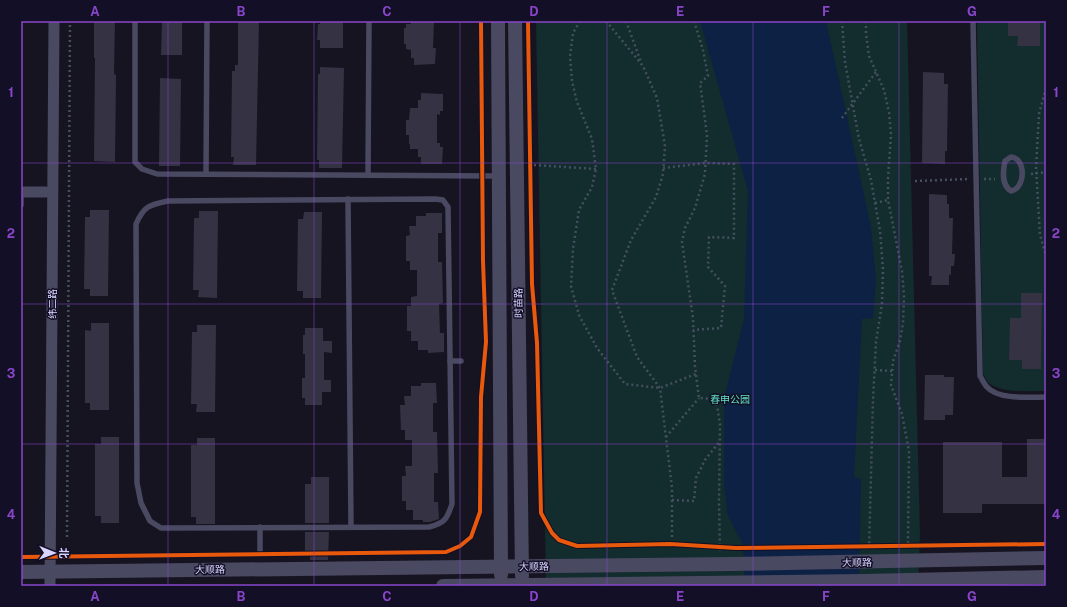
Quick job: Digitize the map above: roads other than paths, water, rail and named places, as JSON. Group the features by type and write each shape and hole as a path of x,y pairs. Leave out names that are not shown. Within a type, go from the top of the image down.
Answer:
{"street":[{"name":"纬二路","path":"50,586 54,21"},
{"name":"时苗路","path":"498,21 501,586"},
{"name":"时苗路","path":"515,21 522,586"},
{"path":"21,192 46,192"},
{"name":"大顺路","path":"21,572 1046,558"},
{"name":"大顺路","path":"443,586 865,581 1046,577"}],"lane":[{"path":"135,21 135,162 142,169 157,174 491,176"},
{"path":"206,174 207,21"},
{"path":"368,175 369,21"},
{"path":"972,21 980,376 987,388 999,394 1046,397"},
{"path":"1011,157 1015,157 1021,165 1022,175 1020,185 1018,188 1011,191 1008,189 1003,178 1005,162 1011,157"},
{"path":"21,192 21,205"},
{"path":"348,199 351,527"},
{"path":"348,199 443,200 448,208 450,361 452,504 448,516 440,524 428,527 161,528 150,521 141,503 137,483 136,224 141,213 152,204 168,201 348,199"},
{"path":"450,361 461,361"},
{"path":"260,527 260,553"}],"water":[{"path":"700,21 826,21 871,227 876,280 873,318 862,319 854,477 861,479 859,586 745,586 743,544 728,516 724,485 724,398 744,319 748,191"}],"park label":[{"name":"春申公园","path":"730,399"}]}
